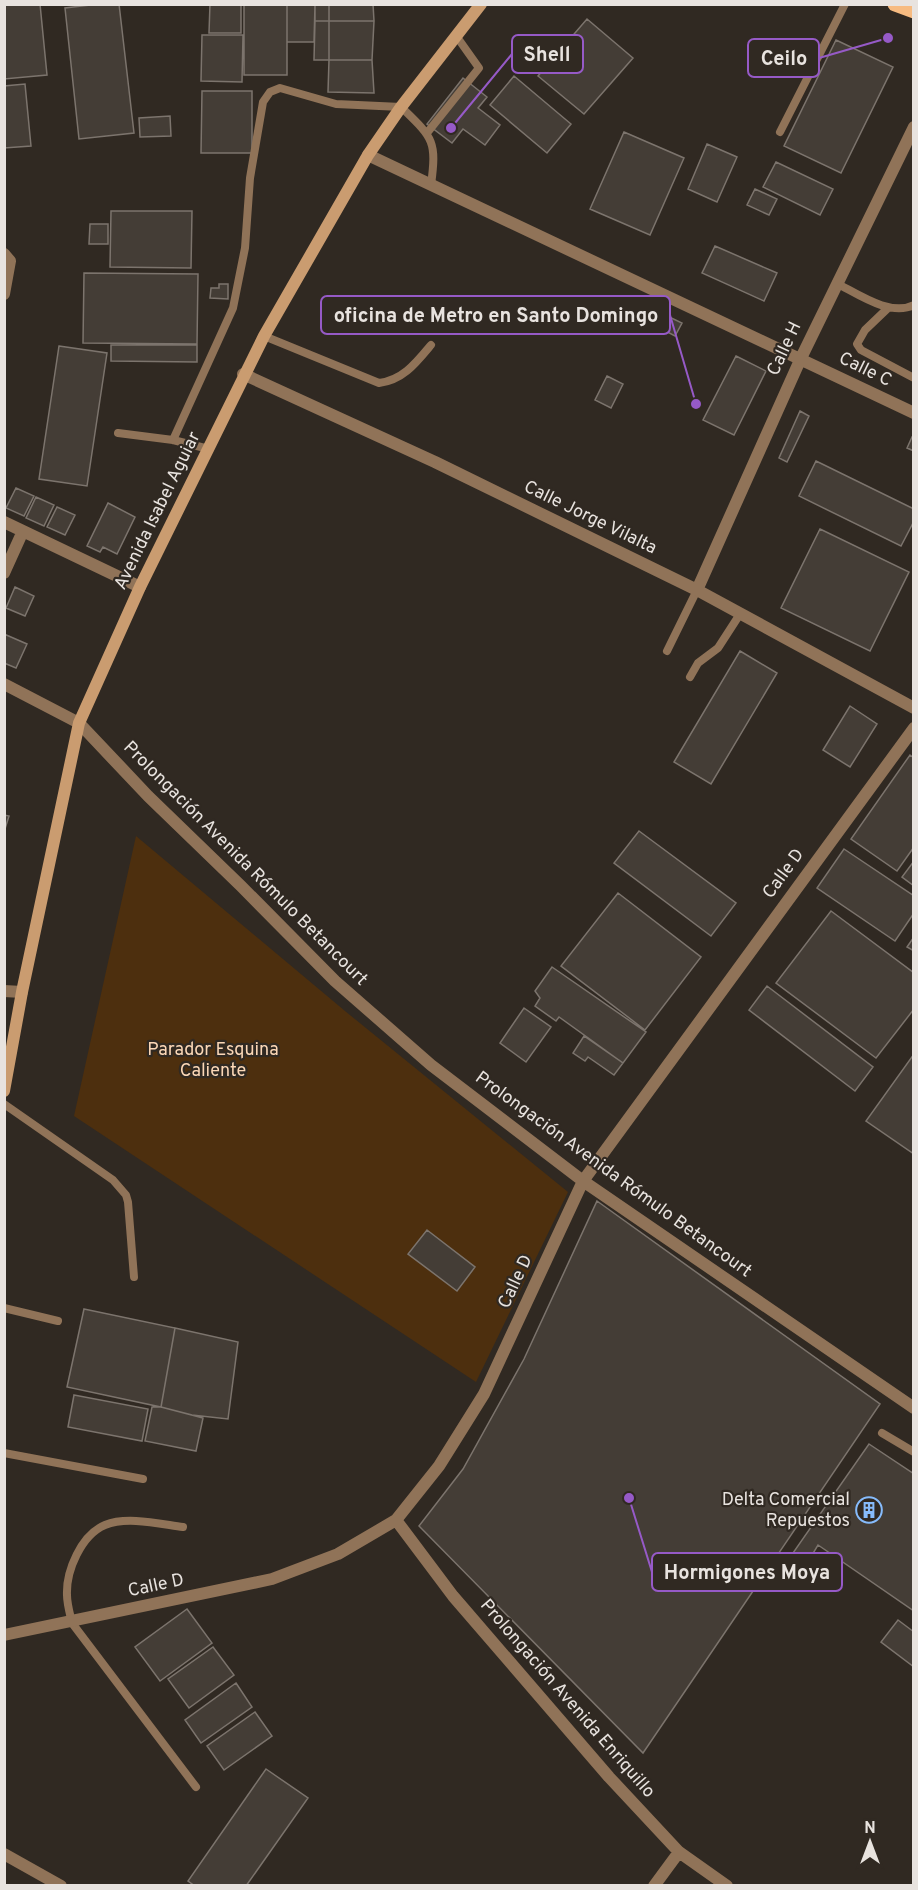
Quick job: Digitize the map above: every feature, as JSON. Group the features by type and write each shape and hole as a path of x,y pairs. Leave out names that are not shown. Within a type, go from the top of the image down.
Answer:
{"main road":[{"name":"Avenida Isabel Aguiar","path":"4,1091 22,992 79,723 140,587 209,449 243,374 264,336 368,155 401,107 481,4"},
{"path":"894,4 914,10"}],"street":[{"name":"Calle H","path":"697,590 836,283 914,127"},
{"name":"Calle C","path":"368,155 914,413"},
{"path":"4,254 10,261 4,294"},
{"name":"Calle Jorge Vilalta","path":"243,374 435,462 697,590 914,708"},
{"path":"4,522 140,587"},
{"path":"4,573 23,531"},
{"name":"Prolongación Avenida Rómulo Betancourt","path":"4,684 79,723 147,796 242,886 335,981 431,1065 583,1180 914,1408"},
{"name":"Calle D","path":"4,1635 72,1623 272,1579 338,1554 396,1520 439,1466 483,1394 583,1180 914,728"},
{"path":"4,991 22,992"},
{"name":"Prolongación Avenida Enriquillo","path":"396,1520 453,1596 609,1777 679,1852 727,1886"},
{"path":"654,1886 679,1852"},
{"path":"4,1854 62,1886"}],"lane":[{"path":"780,132 845,4"},
{"path":"427,132 479,68 457,37"},
{"path":"173,440 232,308 244,248 250,178 263,102 270,92 280,88 336,104 401,107 427,132 433,144 431,185"},
{"path":"836,283 888,308 904,310 914,305"},
{"path":"888,308 865,330 857,344 861,350 914,378"},
{"path":"264,336 379,383 389,382 413,367 431,345"},
{"path":"118,433 173,440 209,449"},
{"path":"667,651 697,590"},
{"path":"690,677 698,663 718,648 740,614"},
{"path":"4,1104 113,1180 126,1195 134,1277"},
{"path":"4,1308 58,1321"},
{"path":"882,1433 914,1452"},
{"path":"4,1453 142,1479"},
{"path":"183,1527 135,1522 105,1525 84,1540 73,1567 66,1594 72,1623 196,1787"}],"green space":[{"name":"Parador Esquina Caliente","path":"136,836 345,1011 568,1192 476,1382 74,1116"}],"building":[{"path":"4,4 40,4 47,75 4,79"},
{"path":"119,4 134,133 79,139 65,8"},
{"path":"210,4 241,4 241,33 209,33"},
{"path":"244,4 287,4 287,75 244,75"},
{"path":"287,4 315,4 314,42 287,42"},
{"path":"315,4 329,4 329,21 315,21"},
{"path":"329,4 373,4 374,21 329,21"},
{"path":"587,19 633,58 584,114 538,76"},
{"path":"315,21 329,21 329,60 314,60"},
{"path":"329,21 374,21 372,60 329,60"},
{"path":"202,35 243,35 242,82 201,81"},
{"path":"836,40 893,67 841,173 784,146"},
{"path":"329,60 372,60 374,93 328,92"},
{"path":"514,76 571,124 547,153 490,105"},
{"path":"463,78 487,97 478,108 500,125 485,145 463,129 452,143 427,124"},
{"path":"25,84 31,146 4,148 4,86"},
{"path":"202,91 252,91 252,153 201,153"},
{"path":"170,116 171,136 140,137 139,118"},
{"path":"624,132 684,158 650,235 590,209"},
{"path":"707,144 737,157 717,202 688,189"},
{"path":"776,162 833,189 820,215 763,187"},
{"path":"755,189 777,199 769,215 747,205"},
{"path":"111,211 192,211 191,268 110,267"},
{"path":"90,224 108,224 108,244 89,244"},
{"path":"715,246 777,273 764,301 702,273"},
{"path":"84,273 198,274 197,344 83,343"},
{"path":"219,284 228,284 228,299 210,298 211,288 219,288"},
{"path":"661,313 682,323 675,336 654,325"},
{"path":"111,345 197,345 197,362 111,361"},
{"path":"59,346 107,353 87,486 39,479"},
{"path":"736,356 766,371 734,435 703,420"},
{"path":"607,376 623,384 611,408 595,400"},
{"path":"800,411 809,416 787,462 779,458"},
{"path":"912,437 914,438 914,451 907,448"},
{"path":"816,461 914,509 914,521 901,546 799,496"},
{"path":"16,488 34,496 24,516 6,508"},
{"path":"36,497 54,505 44,526 26,518"},
{"path":"108,503 135,517 117,554 103,547 100,552 87,546"},
{"path":"57,507 75,515 65,535 47,527"},
{"path":"820,529 909,572 870,651 781,608"},
{"path":"15,587 34,596 25,616 6,608"},
{"path":"4,634 27,644 16,668 4,663"},
{"path":"740,651 777,673 711,784 674,762"},
{"path":"850,706 877,724 850,767 823,750"},
{"path":"910,755 914,758 914,847 897,871 851,839"},
{"path":"4,815 9,816 4,832"},
{"path":"639,831 736,903 711,936 614,863"},
{"path":"844,849 914,896 914,913 895,941 817,888"},
{"path":"914,861 914,886 902,877"},
{"path":"618,893 701,957 645,1030 561,966"},
{"path":"831,911 914,973 914,1009 876,1058 776,983"},
{"path":"914,937 914,951 907,947"},
{"path":"552,967 646,1032 623,1063 559,1017 556,1021 535,1006 540,998 535,991"},
{"path":"767,986 873,1067 855,1091 749,1010"},
{"path":"524,1008 551,1027 526,1062 500,1043"},
{"path":"584,1036 623,1063 614,1075 588,1057 585,1061 573,1053"},
{"path":"914,1054 914,1154 866,1121"},
{"path":"597,1201 880,1404 643,1753 419,1526 463,1469 524,1359"},
{"path":"427,1230 475,1267 457,1291 408,1254"},
{"path":"84,1309 175,1328 161,1407 67,1387"},
{"path":"175,1328 238,1342 228,1419 192,1415 161,1407"},
{"path":"74,1395 148,1409 142,1441 68,1427"},
{"path":"152,1407 161,1407 203,1418 196,1451 145,1441"},
{"name":"Delta Comercial Repuestos","path":"869,1444 914,1474 914,1611 818,1545 812,1555 836,1571 824,1589 786,1563"},
{"path":"187,1609 212,1643 160,1681 135,1647"},
{"path":"898,1620 914,1632 914,1667 881,1642"},
{"path":"213,1647 234,1675 189,1708 168,1679"},
{"path":"236,1683 252,1707 201,1743 185,1720"},
{"path":"255,1712 272,1736 224,1770 207,1746"},
{"path":"266,1769 308,1798 246,1886 195,1886 188,1881"}],"place":[{"name":"Ceilo","path":"888,38"},
{"name":"Shell","path":"451,128"},
{"name":"oficina de Metro en Santo Domingo","path":"696,404"},
{"name":"Hormigones Moya","path":"629,1498"},
{"name":"Delta Comercial Repuestos","path":"869,1510"}]}
